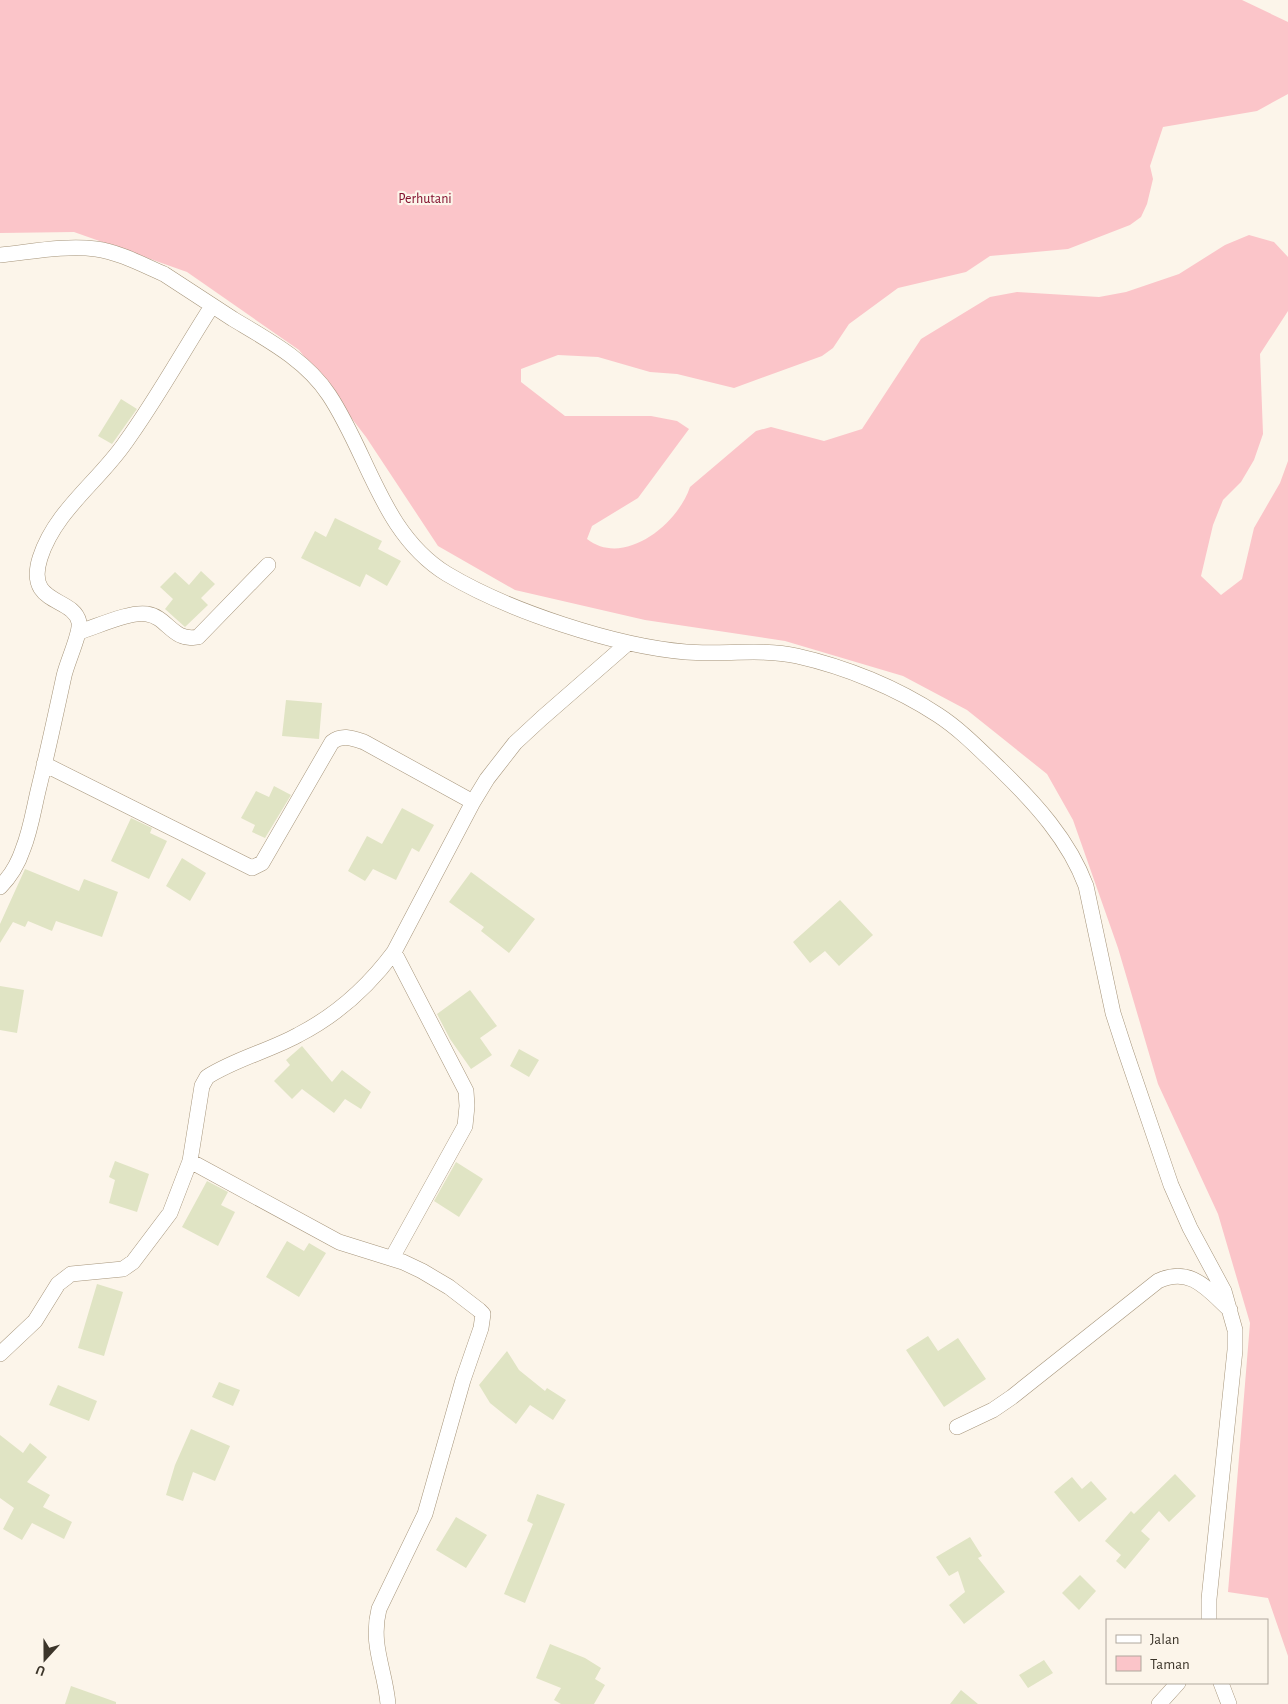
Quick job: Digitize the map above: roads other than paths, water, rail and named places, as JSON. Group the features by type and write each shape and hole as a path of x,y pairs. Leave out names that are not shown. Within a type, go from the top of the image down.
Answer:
{"street":[{"path":"0,254 76,247 98,249 164,274 302,364 329,395 339,412 394,522 416,550 445,573 479,591 535,614 628,643 685,652 767,652 795,656 857,676 890,689 939,715 963,734 1024,792 1068,847 1079,867 1086,886 1113,1013 1134,1078 1171,1185 1190,1228 1224,1291 1231,1311 1235,1350 1209,1599 1209,1619"},
{"path":"0,887 11,876 24,848 66,665 79,632 79,622 75,613 49,598 42,590 38,570 40,556 68,507 91,485 125,444 212,306"},
{"path":"79,632 142,613 155,617 182,637 198,637 268,565"},
{"path":"0,1354 35,1321 63,1278 71,1274 123,1269 133,1262 170,1214 190,1161 202,1086 207,1078 298,1035 328,1017 357,995 380,972 394,952 487,779 516,743 628,643"},
{"path":"44,764 252,868 262,864 332,742 338,738 346,737 364,742 473,802"},
{"path":"392,1258 465,1126 467,1106 466,1091 394,952"},
{"path":"190,1161 339,1242 392,1258 422,1271 449,1287 479,1310 483,1320 462,1380 425,1514 379,1609 375,1638 388,1704"},
{"path":"957,1427 993,1410 1012,1398 1158,1281 1168,1276 1179,1275 1194,1279 1231,1311"},
{"path":"1159,1704 1177,1684"},
{"path":"1221,1684 1229,1704"}],"park label":[{"name":"Perhutani","path":"425,198"}]}
